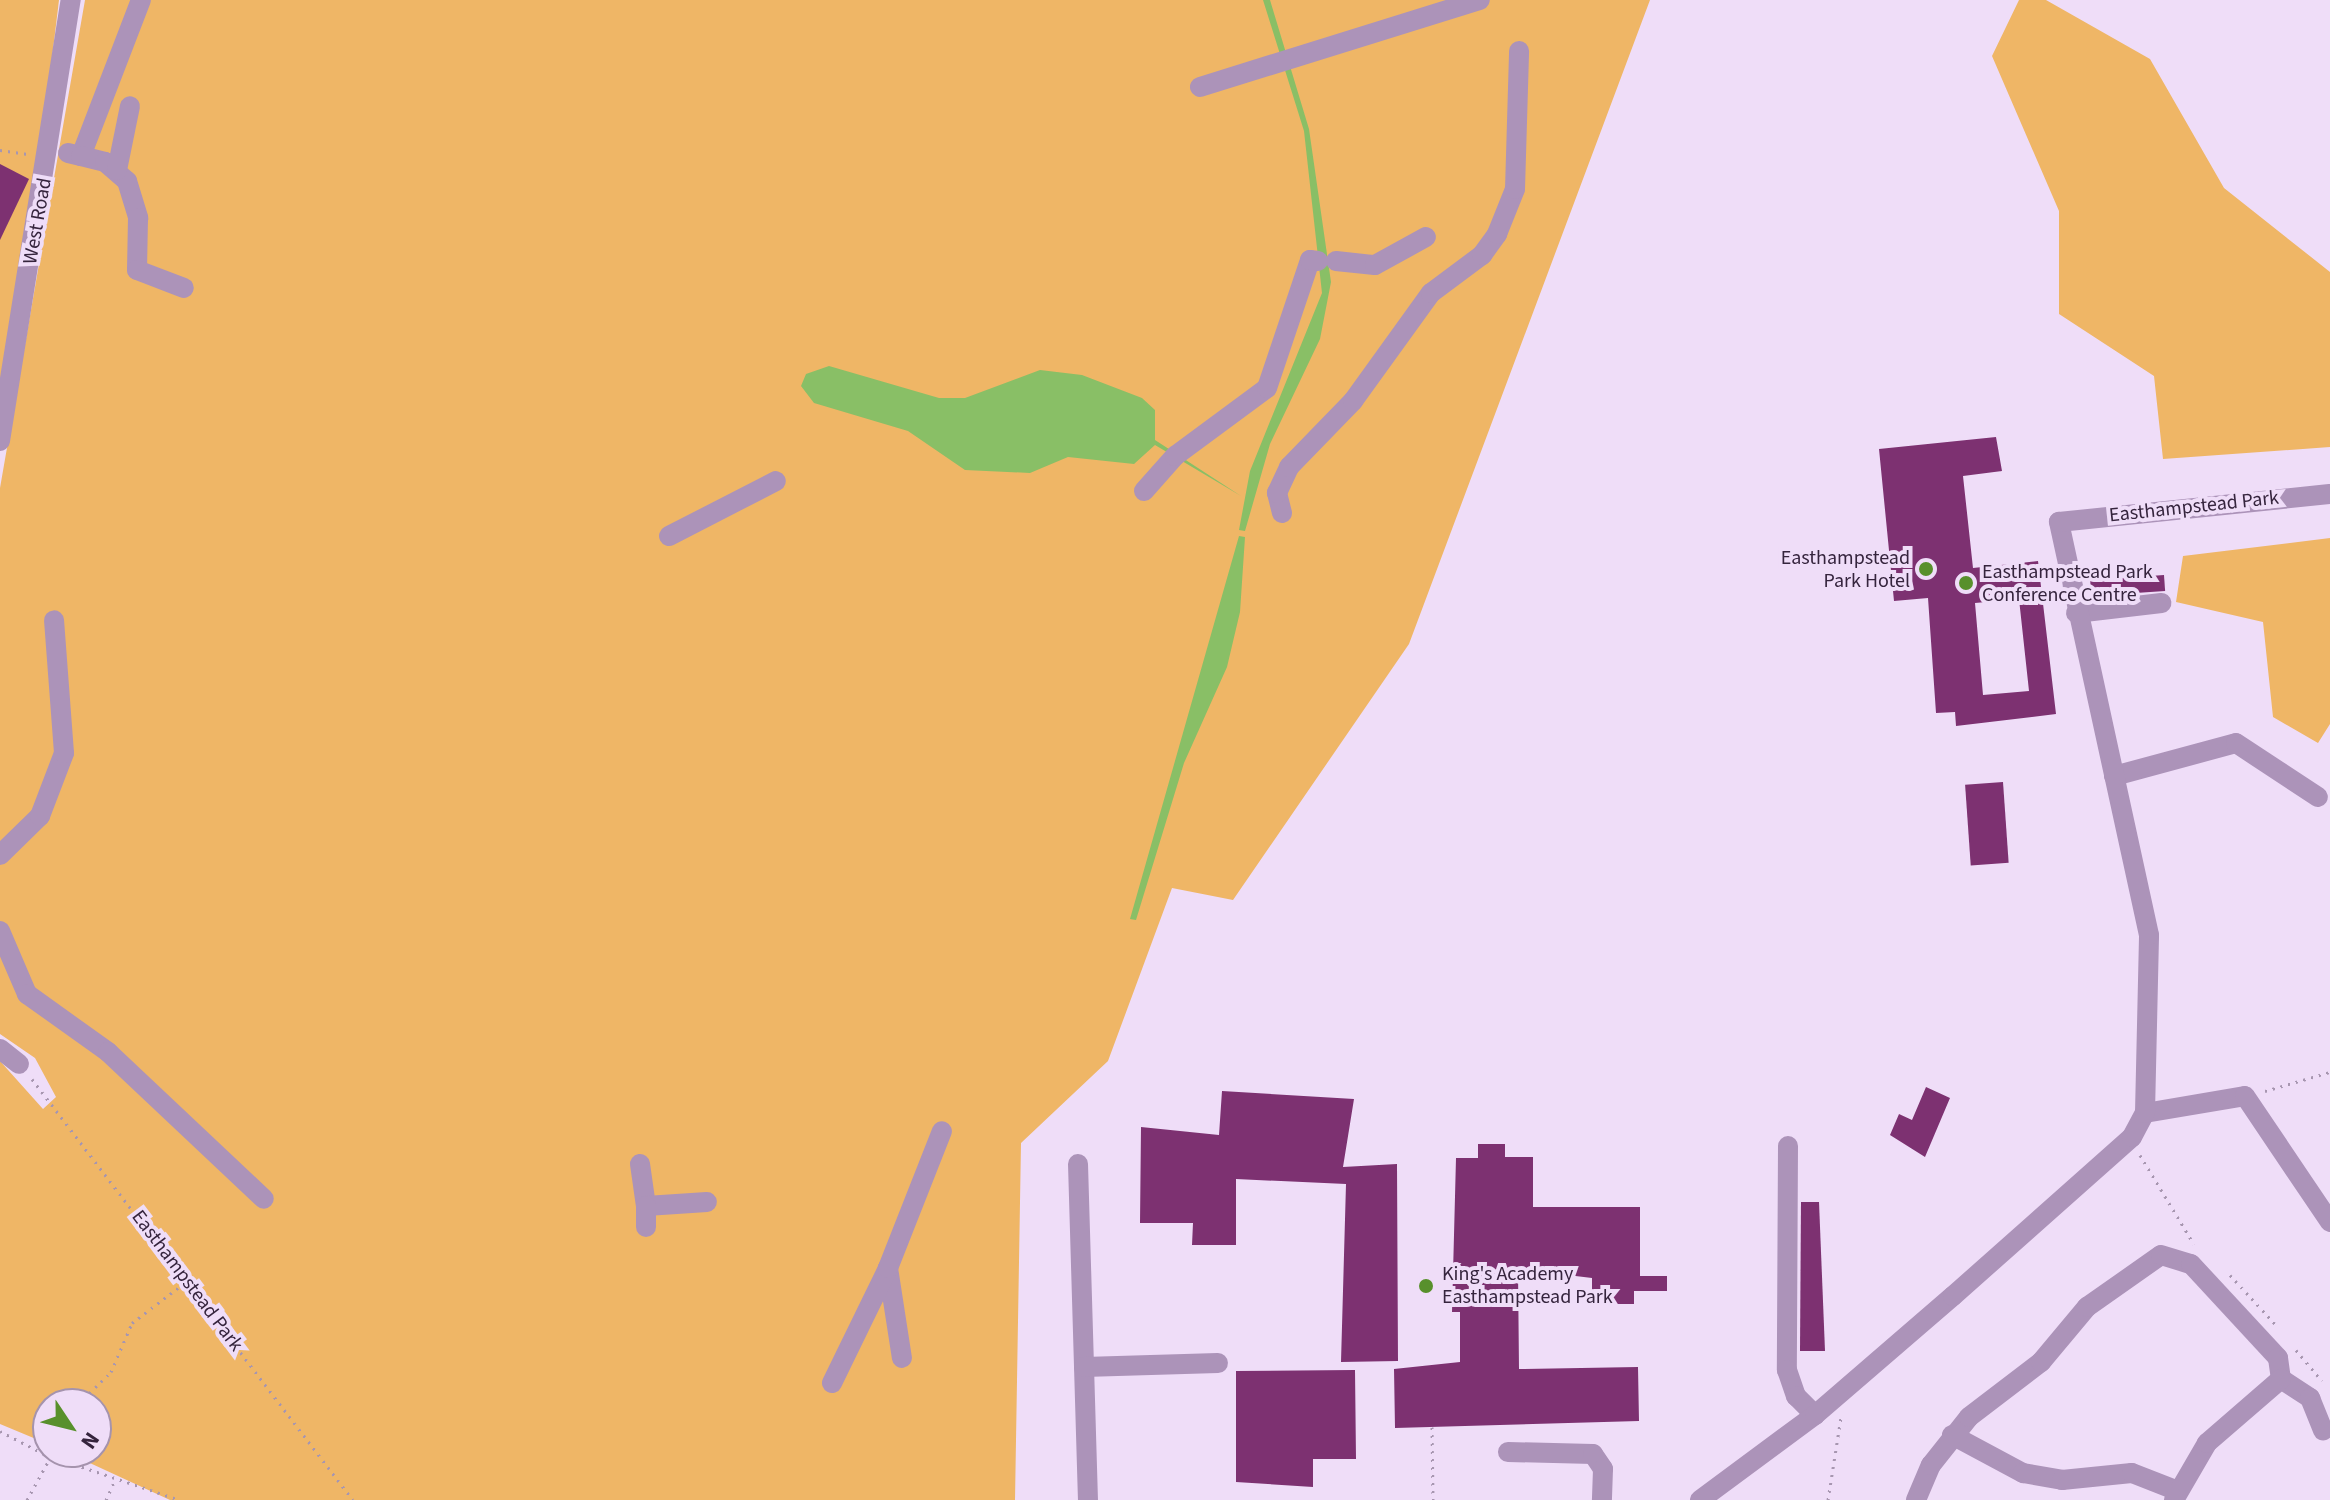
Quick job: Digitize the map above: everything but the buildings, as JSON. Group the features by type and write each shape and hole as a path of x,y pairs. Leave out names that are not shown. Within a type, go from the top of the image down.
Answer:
{"street":[{"name":"West Road","path":"0,441 71,0"},
{"path":"117,170 74,155 141,0"},
{"path":"1200,87 1480,0"},
{"path":"1282,513 1277,493 1289,467 1353,401 1431,293 1482,255 1497,234 1515,189 1519,51"},
{"path":"130,106 117,170 138,218 137,270 184,288"},
{"path":"1144,491 1175,456 1267,388 1310,260 1375,265 1426,237"},
{"path":"669,536 776,481"},
{"name":"Easthampstead Park","path":"2076,613 2059,522 2330,494"},
{"path":"1700,1500 1815,1415 2132,1137 2145,1113 2149,935 2076,613 2161,603"},
{"path":"0,855 40,816 64,753 54,620"},
{"path":"2114,776 2236,743 2318,797"},
{"path":"0,931 27,994 108,1052 264,1199"},
{"path":"0,1049 19,1064"},
{"path":"2145,1113 2245,1096 2330,1222"},
{"path":"832,1383 888,1268 942,1131"},
{"path":"1788,1146 1787,1370 1796,1396 1815,1415"},
{"path":"640,1164 646,1227"},
{"path":"1078,1164 1088,1500"},
{"path":"646,1206 707,1202"},
{"path":"1916,1500 1952,1435 2041,1362 2087,1307 2161,1255 2191,1264 2278,1358 2281,1379 2310,1398 2323,1431"},
{"path":"888,1268 902,1358"},
{"path":"1084,1367 1218,1363"},
{"path":"1952,1435 2033,1475 2132,1473 2176,1496 2207,1443 2281,1379"},
{"path":"1508,1452 1593,1454 1603,1469 1602,1500"}],"path":[{"path":"0,150 41,155"},
{"name":"Easthampstead Park","path":"19,1064 353,1500"},
{"path":"2245,1096 2330,1072"},
{"path":"2132,1137 2173,1219 2202,1253"},
{"path":"2224,1271 2278,1328"},
{"path":"94,1388 111,1372 132,1323 187,1281"},
{"path":"2287,1338 2330,1391"},
{"path":"1828,1500 1841,1417 1832,1399"},
{"path":"1432,1427 1433,1500"},
{"path":"0,1431 32,1448"},
{"path":"27,1500 44,1468"},
{"path":"86,1468 180,1500"},
{"path":"106,1500 116,1478"}],"shaded area":[{"path":"0,0 59,0 39,166 0,383"},
{"path":"85,0 1650,0 1409,644 1233,900 1172,888 1108,1061 1021,1143 1015,1500 170,1500 101,1468 112,1468 112,1388 32,1388 32,1437 0,1424 0,1061 43,1109 56,1097 35,1058 0,1034 0,488"},
{"path":"1263,0 1270,0 1309,129 1331,282 1320,339 1270,444 1245,531 1239,530 1250,471 1322,293 1304,131"},
{"path":"2019,0 2046,0 2150,59 2224,188 2330,272 2330,447 2163,459 2154,376 2059,314 2059,211 1992,56"},
{"path":"829,366 939,398 965,398 1040,370 1082,375 1142,398 1155,410 1155,440 1241,496 1155,445 1134,464 1068,457 1030,473 965,470 908,431 814,403 801,386 806,374"},
{"path":"1239,536 1245,537 1240,612 1227,667 1184,763 1136,920 1130,919"},
{"path":"2330,538 2330,724 2318,743 2273,717 2263,622 2176,602 2183,556"}],"place":[{"name":"Easthampstead Park Hotel","path":"1926,569"},
{"name":"Easthampstead Park Conference Centre","path":"1966,583"},
{"name":"King's Academy Easthampstead Park","path":"1426,1286"}]}
